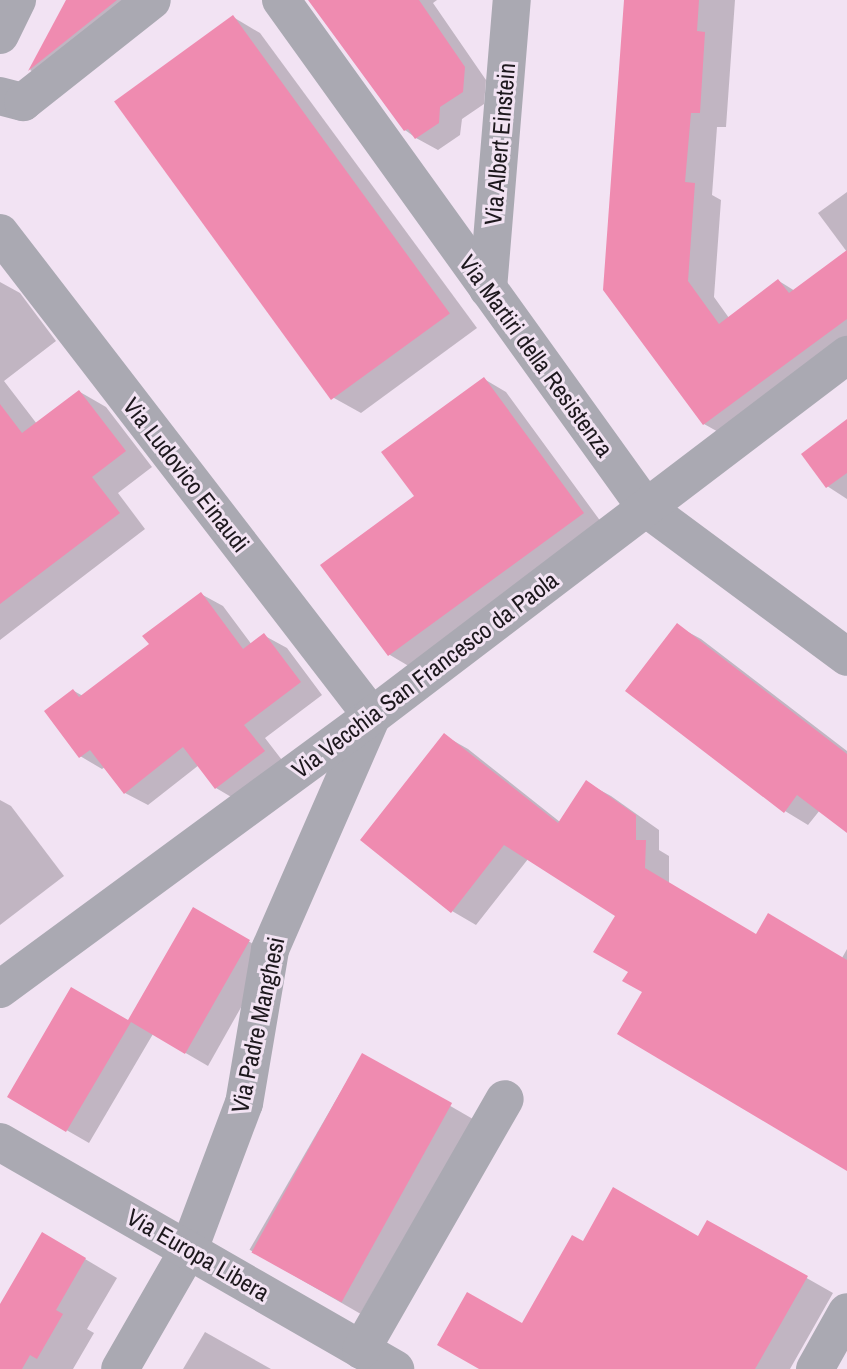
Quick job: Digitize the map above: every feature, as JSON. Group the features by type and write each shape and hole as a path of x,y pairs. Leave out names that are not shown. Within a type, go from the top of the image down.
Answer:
{"street":[{"path":"0,35 17,0"},
{"path":"0,96 23,102 152,0"},
{"name":"Via Martiri della Resistenza","path":"281,0 646,508 847,657"},
{"name":"Via Albert Einstein","path":"488,289 512,0"},
{"name":"Via Ludovico Einaudi","path":"0,233 372,716"},
{"name":"Via Vecchia San Francesco da Paola","path":"0,989 372,716 847,355"},
{"name":"Via Padre Manghesi","path":"120,1369 189,1249 244,1103 270,950 372,716"},
{"path":"360,1350 505,1098"},
{"name":"Via Europa Libera","path":"0,1143 394,1369"},
{"path":"816,1369 847,1312"}],"building":[{"path":"66,0 117,0 28,71"},
{"path":"308,0 419,0 465,67 463,92 440,107 439,123 415,139 408,129 404,131"},
{"path":"624,0 699,0 697,31 705,32 700,113 691,113 685,182 695,183 688,281 719,324 778,279 789,293 847,250 847,319 703,425 603,290"},
{"path":"233,15 450,314 331,400 114,101"},
{"path":"484,377 584,513 388,656 320,565 414,496 381,452"},
{"path":"79,390 126,451 92,477 120,513 0,604 0,404 22,433"},
{"path":"847,419 847,473 826,488 801,454"},
{"path":"201,592 243,649 264,633 301,682 244,725 265,751 215,789 183,747 124,794 90,750 79,758 44,711 73,689 79,697 149,644 142,636"},
{"path":"677,623 847,754 847,833 797,795 784,813 625,691"},
{"path":"444,733 558,823 586,780 636,815 636,840 646,840 645,868 756,934 768,913 847,960 847,1171 617,1034 642,992 622,981 628,972 593,952 615,916 504,845 451,913 360,840"},
{"path":"193,907 250,940 185,1054 131,1022 66,1132 7,1097 71,987 128,1020"},
{"path":"362,1053 452,1103 342,1302 251,1252"},
{"path":"613,1187 698,1236 707,1220 808,1276 755,1369 479,1369 437,1345 467,1292 522,1323 572,1235 583,1241"},
{"path":"42,1232 86,1258 56,1310 63,1314 37,1359 30,1355 22,1369 0,1369 0,1304"}]}
